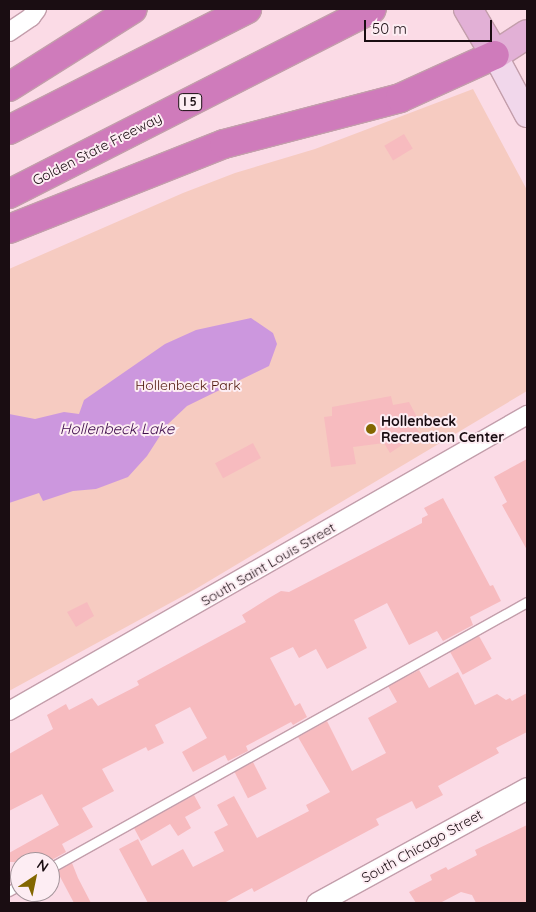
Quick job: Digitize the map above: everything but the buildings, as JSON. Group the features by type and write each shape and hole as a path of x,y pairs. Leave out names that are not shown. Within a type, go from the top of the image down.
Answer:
{"highway":[{"path":"9,87 133,9"},
{"path":"9,130 247,9"},
{"name":"Golden State Freeway","path":"9,194 372,9"},
{"path":"9,229 224,144 400,98 495,55"}],"main road":[{"path":"468,9 524,101"},
{"path":"495,55 527,34"}],"street":[{"path":"9,32 31,17 37,9"},
{"name":"South Saint Louis Street","path":"9,711 527,416"},
{"name":"South Chicago Street","path":"317,903 527,788"}],"lane":[{"path":"60,862 527,602"}],"green space":[{"name":"Hollenbeck Park","path":"473,89 527,190 527,391 194,590 9,691 9,269 183,193 235,173 315,149"}],"water":[{"name":"Hollenbeck Lake","path":"251,318 273,333 277,344 269,366 187,406 167,425 147,456 128,477 96,489 73,491 43,501 39,493 9,503 9,414 35,419 64,412 79,414 84,400 165,344 196,330"}],"place":[{"name":"Hollenbeck Recreation Center","path":"371,429"}]}
